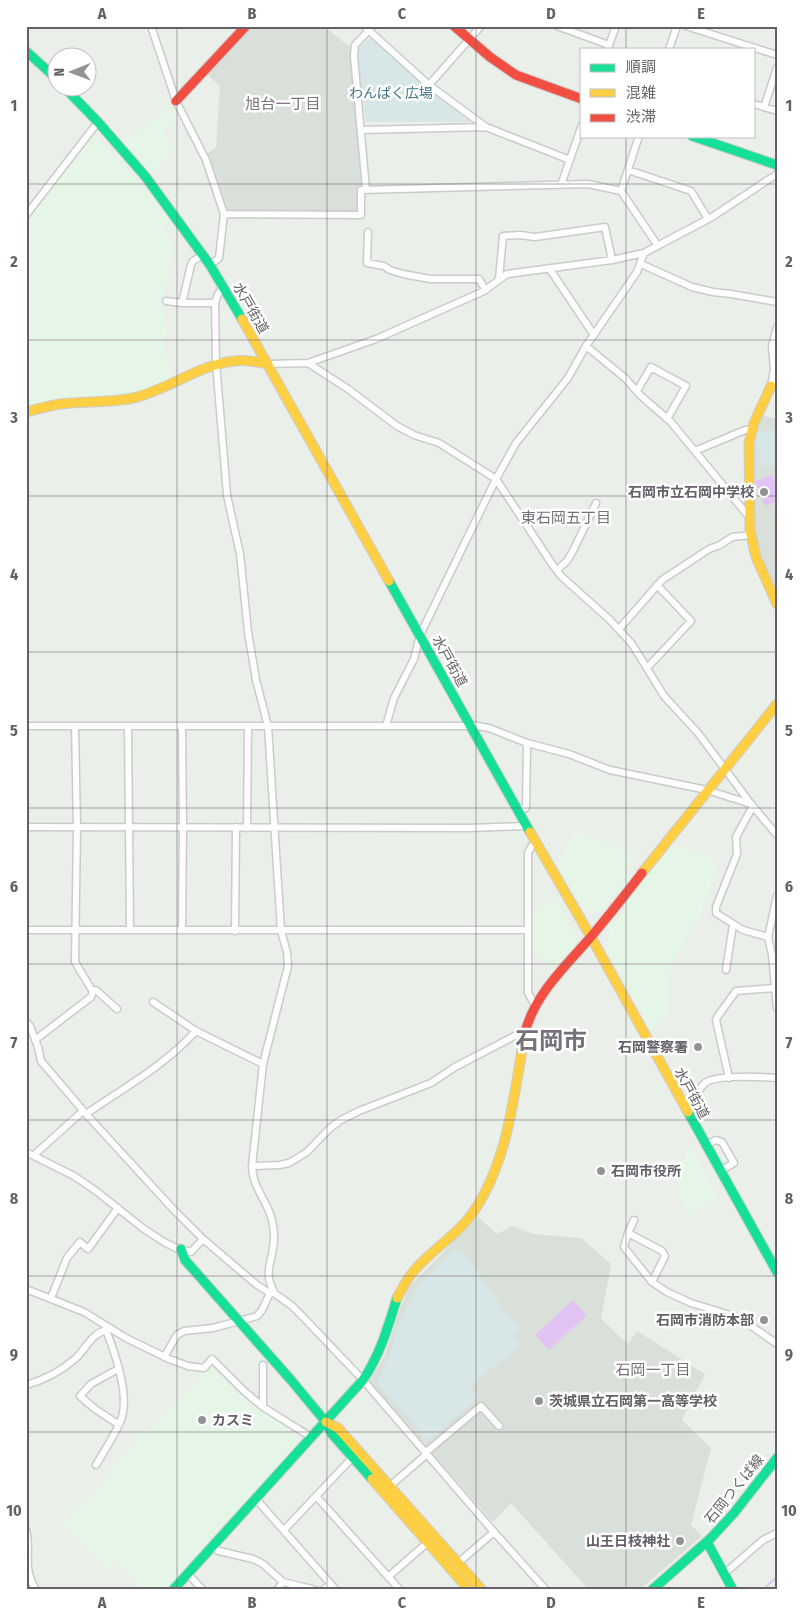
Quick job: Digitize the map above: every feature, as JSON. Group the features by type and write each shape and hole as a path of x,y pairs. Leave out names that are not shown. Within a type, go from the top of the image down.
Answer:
{"main road":[{"path":"176,101 246,26"},
{"path":"454,26 468,40 516,75 580,98"},
{"path":"26,51 48,71"},
{"name":"水戸街道","path":"75,98 145,176 203,255 224,288 526,826 591,937 777,1272"},
{"path":"698,138 777,165"},
{"path":"26,412 60,404 104,403 134,398 164,388 216,363 226,361 259,361 268,364"},
{"path":"770,386 752,429 749,456 750,535 756,557 777,604"},
{"path":"173,1590 363,1380 373,1365 383,1343 397,1298 412,1273 462,1225 474,1210 488,1186 505,1141 526,1030 536,1007 552,981 591,937 777,704"},
{"path":"181,1249 186,1260 291,1380 325,1422 332,1434 469,1590"},
{"path":"325,1422 338,1428 482,1590"},
{"name":"石岡つくば線","path":"733,1590 707,1542 734,1513 777,1458"},
{"path":"652,1590 707,1542"}],"street":[{"path":"151,26 176,101 206,160 224,214 219,258 210,265"},
{"path":"429,85 481,26"},
{"path":"556,26 608,47 616,26"},
{"path":"669,48 677,26"},
{"path":"686,26 753,48"},
{"path":"366,189 354,56 355,45 369,28 429,85 486,128 570,160"},
{"path":"756,49 777,56"},
{"path":"764,107 777,68"},
{"path":"756,105 777,111"},
{"path":"26,215 98,122"},
{"path":"361,130 486,128"},
{"path":"561,185 580,131"},
{"path":"621,191 638,138"},
{"path":"628,170 691,191 708,219"},
{"path":"268,364 308,363 376,338 486,289 507,274 612,260 644,253 708,219 777,174"},
{"path":"224,214 361,214 361,190 366,189 588,184 621,191 658,246"},
{"path":"499,279 503,236 520,235 535,238 605,227 612,260"},
{"path":"368,232 367,263 384,266 403,274 430,279 479,279 486,289"},
{"path":"386,726 394,698 414,659 420,635 496,479 516,443 568,378 586,346 641,264 644,253"},
{"path":"182,303 191,265 193,261 203,255"},
{"path":"641,264 692,287 777,302"},
{"path":"549,268 594,335"},
{"path":"164,1357 177,1335 184,1331 213,1328 257,1316 272,1293 269,1270 274,1246 272,1219 269,1209 254,1183 252,1166 264,1064 288,966 287,952 281,931 268,726 256,680 248,632 240,554 227,495 216,363 215,303 218,294 224,288"},
{"path":"166,301 215,303"},
{"path":"770,386 775,363 772,346 777,327"},
{"path":"586,346 625,378 668,419 750,518"},
{"path":"308,363 348,389 397,426 414,435 439,443 496,479 557,570 619,629 638,650 664,696 698,733 777,835"},
{"path":"637,391 651,367 686,386 668,419"},
{"path":"694,451 745,430 752,429"},
{"path":"557,570 567,562 596,503"},
{"path":"619,629 657,585 709,549 720,545 732,537 750,535"},
{"path":"647,668 691,621 657,585"},
{"path":"26,726 470,726 489,728 527,743 569,754 610,770 707,790 752,805"},
{"path":"75,726 77,827 75,962 93,992"},
{"path":"128,726 130,930"},
{"path":"182,726 182,930"},
{"path":"247,828 248,726"},
{"path":"518,811 526,808 527,743"},
{"path":"752,805 736,837 738,854 716,907 716,913 743,930 768,937"},
{"path":"26,827 469,828 526,826"},
{"path":"235,931 236,828"},
{"path":"536,842 528,854 528,992 536,1007"},
{"path":"777,896 768,937 772,955 777,1008"},
{"path":"726,970 733,925"},
{"path":"26,930 528,930"},
{"path":"729,1078 716,1020 718,1016 736,990 775,988"},
{"path":"93,992 96,990 117,1009"},
{"path":"35,1040 91,997 93,992"},
{"path":"153,1002 196,1031 264,1064"},
{"path":"26,1022 35,1040 41,1061 84,1112 203,1239 247,1277 292,1306 304,1318 363,1380 546,1590"},
{"path":"252,1166 289,1163 307,1152 329,1129 341,1120 431,1083 455,1067 526,1030"},
{"path":"34,1155 84,1112 165,1059 196,1031"},
{"path":"685,1107 692,1101 706,1082 714,1079 756,1076 777,1078"},
{"path":"706,1145 716,1140 722,1142 734,1163 720,1171"},
{"path":"26,1152 74,1176 158,1238 176,1248 190,1252 203,1239"},
{"path":"51,1298 67,1258 80,1242 88,1249 118,1208"},
{"path":"634,1220 624,1247 652,1282 667,1292 691,1302 740,1318 777,1344"},
{"path":"628,1233 662,1250 665,1256 652,1282"},
{"path":"26,1289 84,1312 107,1329 164,1357 188,1366 204,1368 212,1359 263,1407 311,1437"},
{"path":"96,1465 122,1418 125,1400 116,1353 107,1329"},
{"path":"26,1385 43,1379 64,1367 77,1357 94,1336 107,1329"},
{"path":"263,1365 263,1407"},
{"path":"118,1369 91,1384 80,1396 94,1409 118,1424"},
{"path":"390,1486 481,1406 499,1426"},
{"path":"284,1530 353,1457"},
{"path":"316,1496 400,1590"},
{"path":"256,1499 336,1590"},
{"path":"26,1530 27,1566 30,1580 36,1590"},
{"path":"458,1563 494,1532"},
{"path":"724,1574 763,1540 777,1533"},
{"path":"388,1577 427,1543"},
{"path":"211,1547 219,1551 254,1558 283,1582 316,1590"},
{"path":"187,1573 203,1590"},
{"path":"277,1590 283,1582"},
{"path":"323,1590 331,1584"}],"shaded area":[{"path":"252,26 324,26 350,47 362,185 358,186 358,212 225,213 207,153 216,148 220,86 207,74"},
{"path":"172,105 180,119 161,131 175,152 150,173 124,142"},
{"path":"94,132 131,175 147,189 170,221 162,227 174,247 163,298 167,334 163,340 171,380 150,389 116,397 52,403 26,410 26,220"},
{"name":"石岡市立石岡中学校","path":"762,415 777,419 777,593 767,568 757,551 752,528 750,456 754,434"},
{"path":"772,475 777,488 777,501 765,506 755,481"},
{"path":"575,832 634,853 623,874 631,877 601,911 584,910 558,865"},
{"path":"674,844 718,860 700,917 693,923 669,974 668,1016 658,1020 658,1031 653,1033 607,950 610,928 646,877"},
{"path":"557,899 576,934 577,942 557,966 531,954 531,912"},
{"path":"690,1145 717,1198 689,1215 678,1194 677,1175"},
{"name":"茨城県立石岡第一高等学校","path":"478,1217 497,1234 513,1226 533,1234 581,1238 611,1264 601,1319 628,1344 637,1331 705,1374 682,1420 711,1448 691,1525 702,1536 639,1590 589,1590 511,1503 493,1522 369,1382 385,1355 401,1306 410,1286"},
{"path":"573,1300 587,1315 549,1350 535,1335"},
{"path":"211,1365 244,1397 289,1429 302,1443 214,1535 166,1590 144,1590 114,1560 107,1569 61,1525 84,1499 90,1498 119,1459 142,1433 146,1433"}],"green space":[{"name":"わんぱく広場","path":"370,38 471,122 366,122 356,51"},
{"path":"777,429 777,465 762,468 755,433"},
{"path":"455,1249 462,1250 507,1314 520,1329 513,1334 522,1345 470,1386 479,1398 428,1441 377,1383 391,1351 400,1319 417,1286"}],"waterway":[{"path":"762,1590 777,1577"}],"traffic: fast":[{"path":"26,51 48,71"},
{"path":"75,98 145,176 210,265 242,319"},
{"path":"698,138 777,165"},
{"path":"389,581 530,832"},
{"path":"688,1112 777,1272"},
{"path":"181,1249 185,1260 291,1380 325,1421 332,1434 372,1479"},
{"path":"173,1590 363,1380 379,1351 397,1298"},
{"path":"652,1590 711,1538 734,1513 777,1458"},
{"path":"707,1542 733,1590"}],"traffic: slow":[{"path":"242,319 389,581"},
{"path":"26,412 60,404 115,401 133,398 221,363 242,360 268,364"},
{"path":"771,386 754,423 749,443 750,530 756,557 777,604"},
{"path":"642,873 777,704"},
{"path":"530,832 591,937 688,1112"},
{"path":"397,1298 406,1282 420,1264 468,1220 486,1191 503,1148 525,1033"},
{"path":"326,1422 338,1428 482,1590"},
{"path":"372,1479 469,1590"}],"traffic: jam":[{"path":"176,101 246,26"},
{"path":"454,26 490,57 516,75 580,98"},
{"path":"525,1033 535,1006 551,982 603,923 642,873"}],"place":[{"name":"石岡市立石岡中学校","path":"764,492"},
{"name":"石岡警察署","path":"698,1047"},
{"name":"石岡市役所","path":"601,1171"},
{"name":"石岡市消防本部","path":"764,1320"},
{"name":"茨城県立石岡第一高等学校","path":"539,1401"},
{"name":"カスミ","path":"202,1420"},
{"name":"山王日枝神社","path":"680,1541"}],"district":[{"name":"旭台一丁目","path":"283,104"},
{"name":"東石岡五丁目","path":"566,518"},
{"name":"石岡市","path":"551,1041"},
{"name":"石岡一丁目","path":"653,1370"}]}
